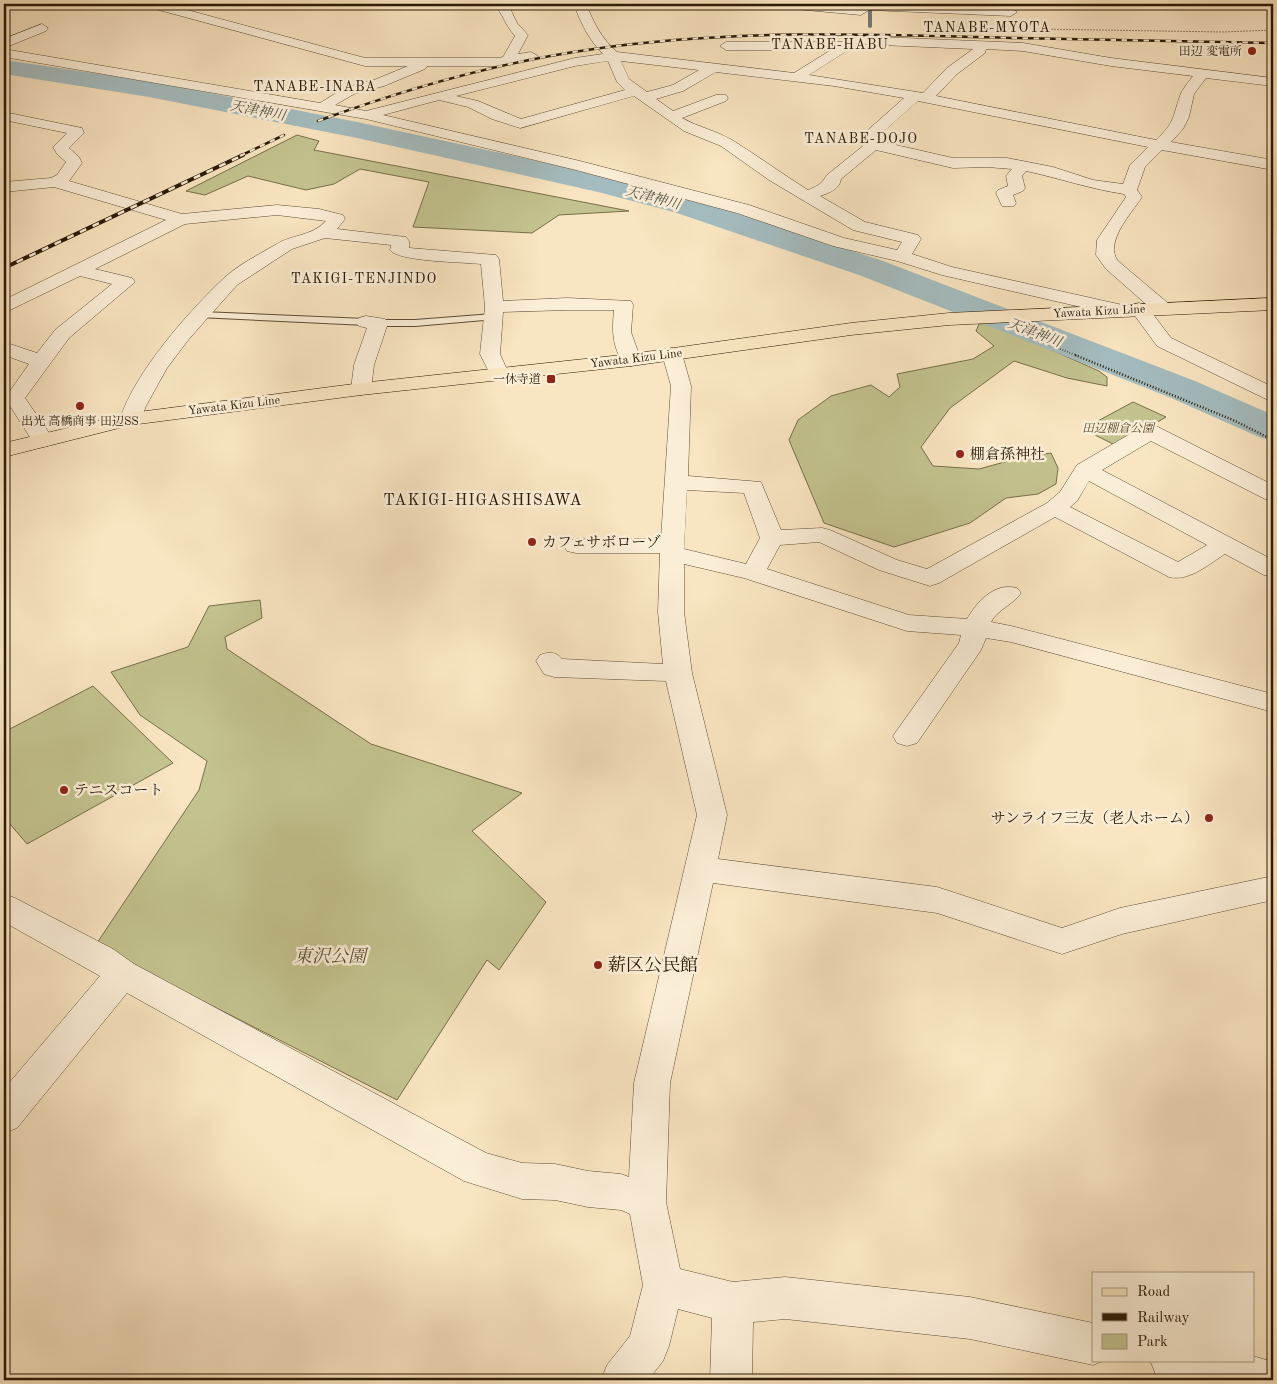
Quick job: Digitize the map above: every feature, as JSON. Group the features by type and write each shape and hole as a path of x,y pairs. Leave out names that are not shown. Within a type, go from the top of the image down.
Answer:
{"main road":[{"name":"Yawata Kizu Line","path":"4,450 131,419 361,389 631,360 851,329 948,319 1130,309 1273,304"}],"street":[{"path":"152,4 358,60 498,62 544,54"},
{"path":"500,4 504,6 511,24 522,35 508,60"},
{"path":"580,4 588,26 601,45 613,56 617,70 624,82 689,128 726,143 760,167 860,226 912,239 902,257"},
{"path":"784,4 861,11 870,5 1015,8"},
{"path":"996,28 1015,8"},
{"path":"4,44 42,28"},
{"path":"797,77 855,40 1023,47 1111,62 1273,82"},
{"path":"573,49 601,45"},
{"path":"726,46 847,46 930,56"},
{"path":"980,50 864,141 873,145 952,163 986,162 1022,166 1053,172 1091,184 1129,190 1134,197 1106,240 1105,255 1112,265 1162,308"},
{"path":"4,53 366,115 697,196 769,216 839,242 902,257 948,271 1130,309 1164,342 1273,395"},
{"path":"366,115 576,62 613,56 834,82 921,97 1159,145 1273,165"},
{"path":"948,58 966,60"},
{"path":"321,108 350,91 379,83 430,61"},
{"path":"441,97 473,104 496,116 520,124 641,94 678,88 714,67"},
{"path":"834,82 848,72"},
{"path":"1129,190 1138,165 1176,129 1182,117 1187,94 1203,73"},
{"path":"671,117 721,98"},
{"path":"4,116 77,131 61,147 62,151 74,160 74,163 63,178 55,182 4,187"},
{"path":"807,196 826,188 834,180 833,178 873,145"},
{"path":"1008,203 1004,193 1017,188 1014,176 1022,166"},
{"path":"55,182 181,219"},
{"path":"4,307 181,219 277,210 319,214 337,220 324,233"},
{"path":"131,419 134,406 158,366 231,281 286,245 324,233 400,241 399,250 405,253 490,259 493,312 490,354 499,374"},
{"path":"43,440 15,398 62,334 126,282 78,270"},
{"path":"493,312 567,304 624,305 621,332 631,360"},
{"path":"361,389 372,323"},
{"path":"4,348 41,361"},
{"path":"622,1380 648,1346 663,1285 647,1202 652,1083 712,815 678,673 671,612 672,551 681,386 672,354"},
{"path":"772,538 822,536 888,565 930,578 1055,508 1069,496 1085,470 1150,432 1273,494"},
{"path":"1085,470 1273,570"},
{"path":"676,482 753,488 772,538 753,573"},
{"path":"1055,508 1178,572 1226,544"},
{"path":"576,546 672,551 753,573 907,623 974,628 1011,634 1273,703"},
{"path":"907,736 972,644 974,628 990,603 1008,593"},
{"path":"550,661 554,668 678,673"},
{"path":"700,869 937,900 1062,941 1120,921 1273,888"},
{"path":"4,907 101,959 122,974 478,1168 522,1181 555,1182 588,1189 621,1192 647,1202"},
{"path":"4,1116 122,974"},
{"path":"663,1285 733,1303 785,1298 970,1318 1092,1344"},
{"path":"731,1380 733,1303"},
{"path":"1180,1362 1266,1380"}],"lane":[{"path":"201,315 372,323 414,323 493,312"}],"path":[{"path":"996,28 1223,32 1273,30"},
{"path":"1034,333 1025,335 1233,420 1273,440"}],"green space":[{"path":"297,135 319,141 314,150 629,211 559,215 532,233 413,227 429,182 360,169 334,184 306,190 248,176 205,195 186,191"},
{"path":"991,323 1099,371 1107,377 1107,386 1067,378 1014,361 950,408 921,447 933,466 979,469 1023,457 1051,453 1058,468 1056,484 1038,494 1006,498 970,523 894,547 824,523 789,440 798,420 831,396 871,385 889,397 900,387 897,374 973,359 994,346 976,331 979,324"},
{"name":"田辺棚倉公園","path":"1133,402 1166,417 1117,446 1083,429"},
{"name":"東沢公園","path":"260,600 262,618 225,637 227,649 371,744 522,793 472,831 546,902 499,970 487,960 397,1100 95,946 199,790 207,761 140,715 111,672 188,647 209,606"},
{"name":"テニスコート","path":"93,686 173,763 27,844 4,817 4,732"}],"waterway":[{"path":"870,27 870,10 874,4"},
{"name":"天津神川","path":"4,67 149,89 357,130 603,184 685,206 871,268 1182,389 1273,429"}],"railway":[{"path":"318,121 420,87 523,61 594,49 699,38 857,34 1273,43"},
{"path":"240,156 284,135"},
{"path":"4,268 243,155"}],"place":[{"name":"田辺 変電所","path":"1252,51"},
{"name":"一休寺道","path":"551,379"},
{"name":"出光 高橋商事 田辺SS","path":"80,406"},
{"name":"棚倉孫神社","path":"960,454"},
{"name":"カフェサボローゾ","path":"532,542"},
{"name":"テニスコート","path":"64,790"},
{"name":"サンライフ三友（老人ホーム）","path":"1209,818"},
{"name":"薪区公民館","path":"598,965"}],"district":[{"name":"TANABE-MYOTA","path":"987,27"},
{"name":"TANABE-HABU","path":"830,44"},
{"name":"TANABE-INABA","path":"315,86"},
{"name":"TANABE-DOJO","path":"861,138"},
{"name":"TAKIGI-TENJINDO","path":"364,278"},
{"name":"TAKIGI-HIGASHISAWA","path":"483,499"}]}
